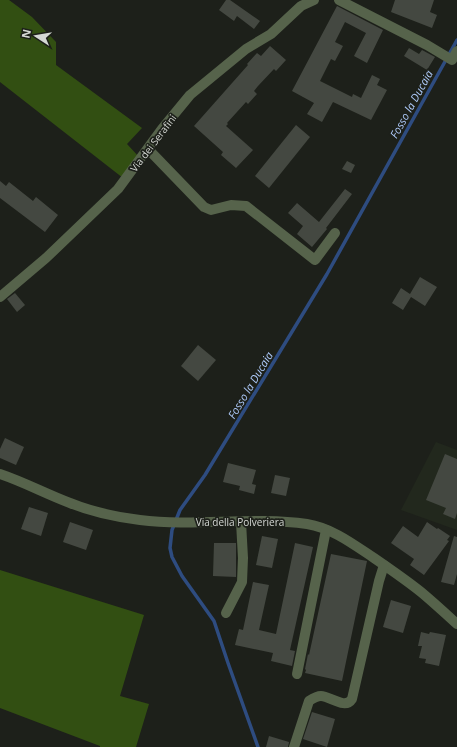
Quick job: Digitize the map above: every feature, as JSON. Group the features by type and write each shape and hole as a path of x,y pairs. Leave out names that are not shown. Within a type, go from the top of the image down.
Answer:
{"street":[{"name":"Via dei Serafini","path":"0,297 46,258 118,189 162,129 190,95 246,49 271,34 301,6 314,0"},
{"path":"339,0 442,54 454,55"},
{"path":"148,149 204,207 211,210 231,205 246,206 314,260 335,233"},
{"name":"Via della Polveriera","path":"0,474 70,504 99,513 140,520 168,522 288,522 308,524 337,534 351,542 421,592 457,624"},
{"path":"226,613 242,582 241,522"},
{"path":"297,674 326,530"},
{"path":"294,747 309,701 321,696 347,704 352,699 384,565"}],"shaded area":[{"path":"436,442 457,450 457,530 401,510"}],"green space":[{"path":"0,0 9,0 32,17 56,42 56,65 142,128 127,144 139,157 123,178 0,82"},
{"path":"0,570 144,615 120,696 149,704 136,747 100,747 0,708"}],"building":[{"path":"226,0 230,0 260,21 254,29 237,16 234,21 219,10"},
{"path":"395,0 434,0 430,12 437,15 432,28 391,12"},
{"path":"337,6 383,30 367,63 354,56 366,33 345,22 335,42 343,46 335,61 331,59 320,81 352,97 353,94 361,98 372,75 380,79 377,85 387,90 371,120 333,102 322,122 307,114 314,103 292,91"},
{"path":"270,46 286,60 276,71 274,69 258,86 254,91 257,94 248,104 246,102 226,126 253,150 236,168 221,155 223,152 194,126 257,53 261,56"},
{"path":"409,48 419,54 422,50 435,57 427,70 404,56"},
{"path":"296,125 310,137 269,188 255,176"},
{"path":"347,161 355,165 351,173 342,169"},
{"path":"0,181 6,186 9,182 33,201 36,197 58,215 45,232 0,198"},
{"path":"345,189 352,194 312,247 297,234 303,226 288,213 297,203 319,222"},
{"path":"420,277 437,287 425,306 411,297 403,310 392,303 401,288 410,294"},
{"path":"15,293 25,305 17,312 7,299"},
{"path":"198,345 216,360 198,381 181,366"},
{"path":"5,438 24,447 16,465 0,458 0,449"},
{"path":"445,454 457,459 457,513 455,519 443,514 446,508 426,500"},
{"path":"228,463 256,470 252,484 256,485 254,494 239,490 240,486 223,482"},
{"path":"275,475 290,478 286,496 271,493"},
{"path":"29,507 48,513 41,536 21,529"},
{"path":"70,522 93,530 86,550 63,542"},
{"path":"427,522 450,536 447,540 449,541 424,575 410,565 414,559 391,543 403,526 418,537"},
{"path":"262,536 278,539 272,568 256,565"},
{"path":"454,536 457,537 457,574 454,585 441,582"},
{"path":"214,543 236,543 236,577 213,576"},
{"path":"295,543 313,547 290,650 295,651 292,666 271,661 273,653 235,645 239,629 243,630 253,582 269,585 259,630 276,634"},
{"path":"331,554 367,561 342,681 305,673"},
{"path":"391,600 411,606 403,633 383,627"},
{"path":"421,632 446,635 439,666 425,663 426,659 419,658 422,646 418,646"},
{"path":"312,712 335,719 327,747 303,739"},
{"path":"269,736 289,742 288,747 266,747"}],"waterway":[{"name":"Fosso la Ducaia","path":"258,747 214,621 182,576 172,557 170,548 172,530 180,510 205,475 327,274 457,40"}]}
